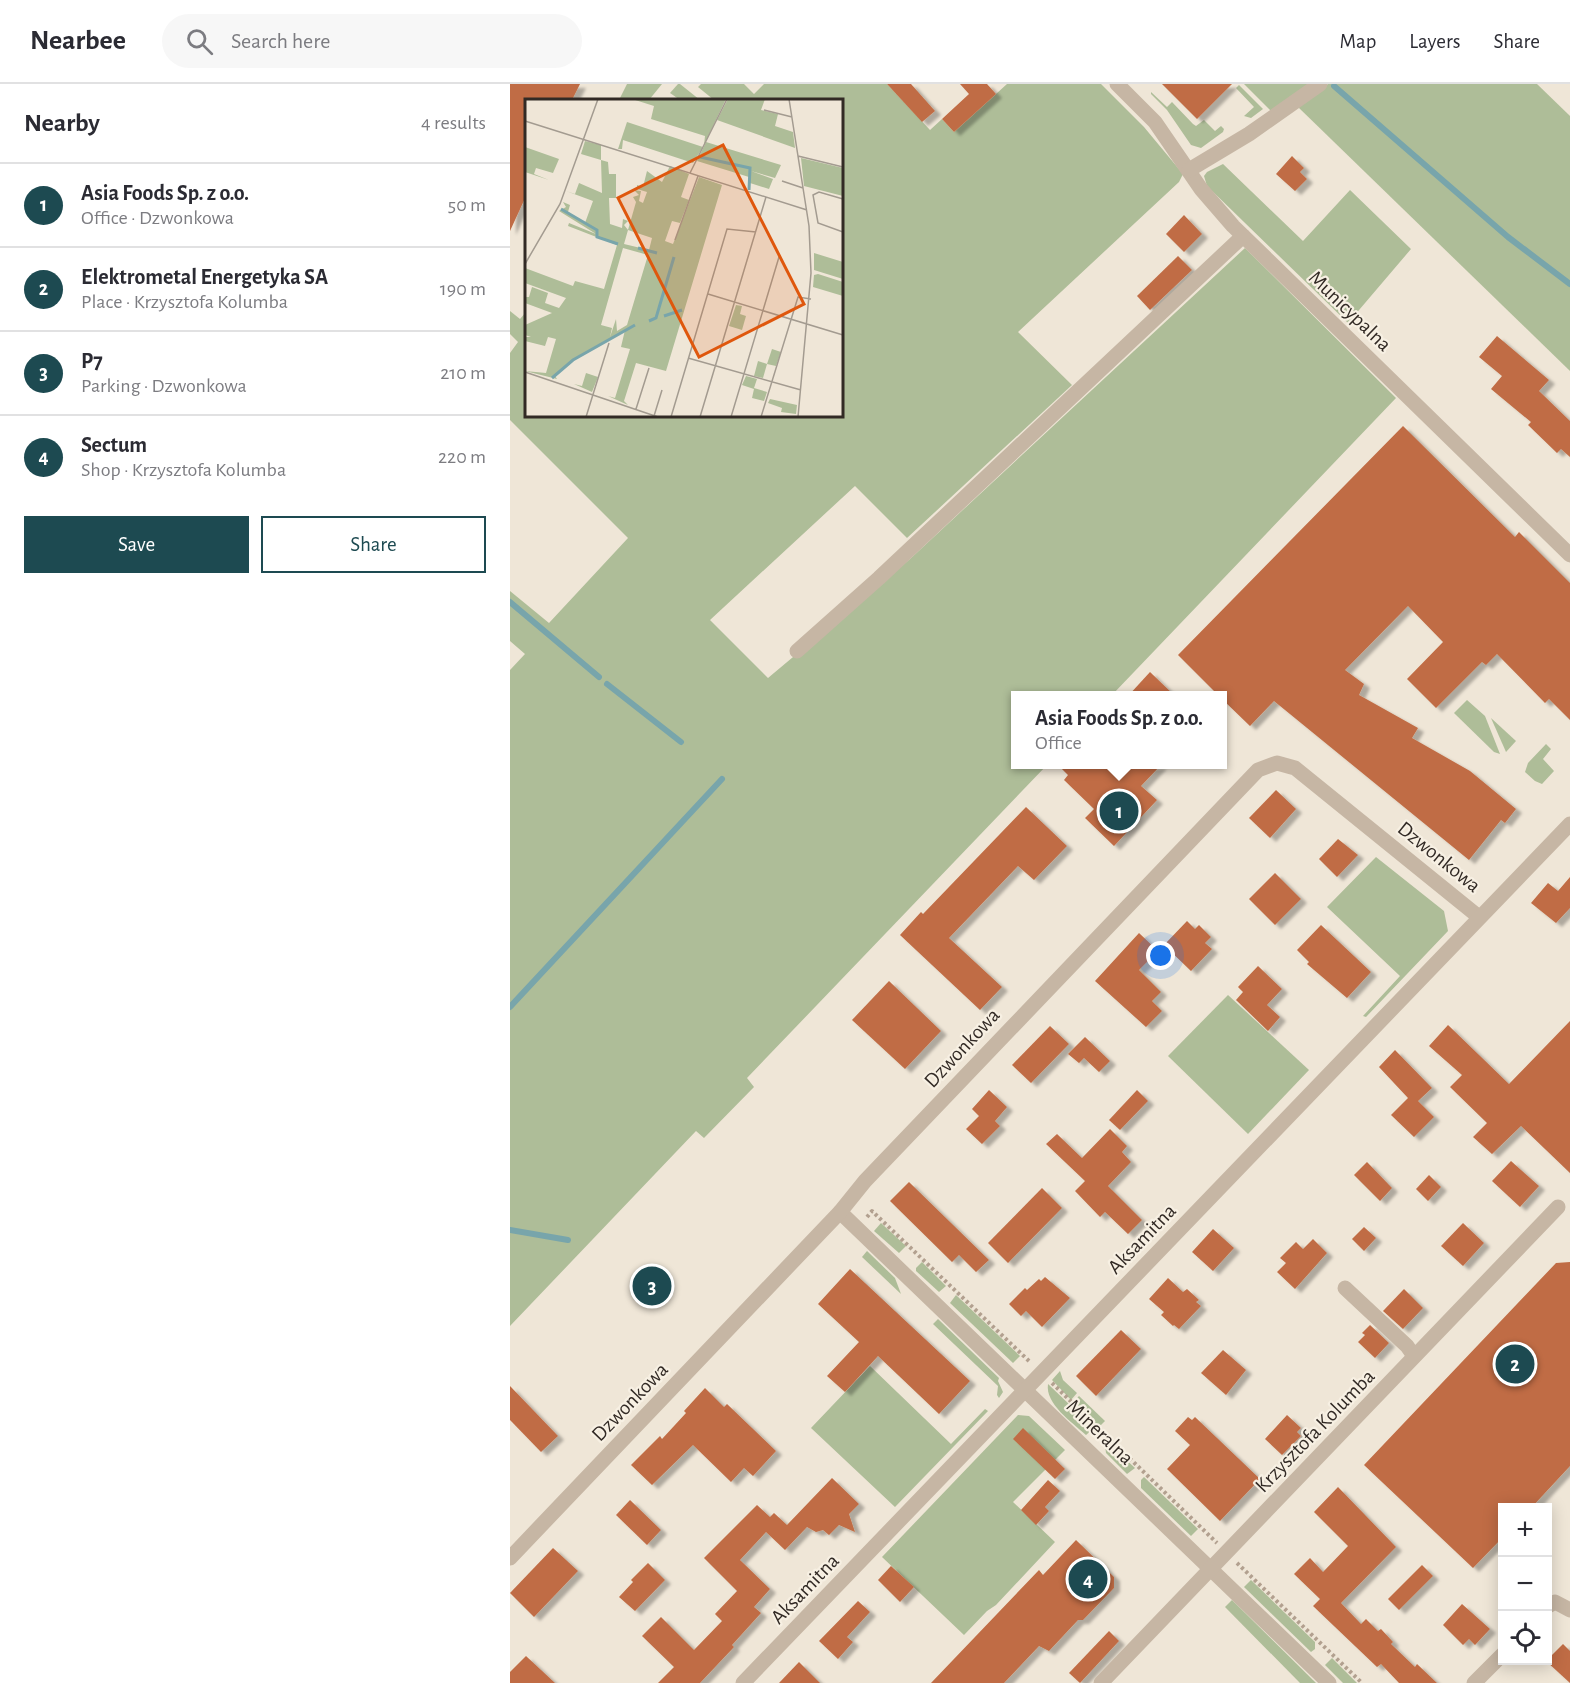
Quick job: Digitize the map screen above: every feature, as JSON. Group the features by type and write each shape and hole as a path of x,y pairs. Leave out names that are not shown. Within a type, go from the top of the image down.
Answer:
{"street":[{"name":"Municypalna","path":"1118,84 1155,122 1201,189 1243,236 1570,555"},
{"path":"1189,170 1249,135 1320,84"},
{"path":"797,651 896,562 1243,236"},
{"name":"Dzwonkowa","path":"510,1558 840,1212 864,1181 1263,767 1280,763 1295,768 1479,916"},
{"name":"Aksamitna","path":"743,1683 1570,824"},
{"name":"Krzysztofa Kolumba","path":"1101,1683 1558,1206"},
{"name":"Mineralna","path":"840,1212 1329,1683"},
{"path":"1345,1288 1407,1346 1414,1356"},
{"path":"1552,1603 1561,1604 1570,1610"},
{"path":"1474,1683 1498,1659"}],"path":[{"path":"872,1210 1035,1365"},
{"path":"1049,1381 1220,1546 1226,1540"},
{"path":"1241,1555 1235,1561 1362,1683"}],"green space":[{"path":"627,84 662,84 650,99 620,99"},
{"path":"680,84 699,99 679,99 670,93"},
{"path":"701,84 744,84 754,94 764,84 887,84 930,130 942,119 954,132 1007,84 1101,84 1144,127 1183,174 1179,182 1018,332 1072,385 907,538 855,486 710,620 768,678 910,559 1245,248 1396,398 1116,691 1011,691 1011,769 1043,769 747,1078 754,1087 704,1138 696,1131 510,1326 510,670 525,654 510,641 510,591 549,623 628,538 510,420 510,353 518,342 510,334 510,311 520,319 525,313 525,417 843,417 843,99 713,99 698,87"},
{"path":"1244,84 1311,84 1272,112"},
{"path":"1328,84 1537,84 1570,116 1570,371 1298,107"},
{"path":"1239,85 1263,109 1251,118 1244,116 1254,107 1236,88"},
{"path":"1151,92 1167,107 1172,102 1196,126 1204,120 1215,131 1221,126 1224,129 1223,132 1201,148 1191,145 1167,110"},
{"path":"1223,164 1303,241 1350,190 1411,249 1348,323 1207,186 1204,176"},
{"path":"1467,700 1485,716 1500,754 1494,752 1454,713"},
{"path":"1491,718 1516,741 1506,752"},
{"path":"1546,744 1551,749 1543,759 1554,771 1542,784 1525,772 1528,763"},
{"path":"1376,857 1444,911 1448,931 1366,1017 1363,1016 1400,976 1327,907"},
{"path":"1228,995 1309,1070 1248,1134 1168,1056"},
{"path":"881,1223 906,1246 899,1253 874,1231"},
{"path":"867,1251 895,1278 901,1294 862,1257"},
{"path":"922,1262 946,1286 939,1292 916,1271"},
{"path":"956,1295 1020,1356 1013,1363 950,1303"},
{"path":"938,1319 999,1378 1003,1392 999,1398 998,1386 933,1324"},
{"path":"870,1366 951,1444 985,1409 988,1411 895,1507 811,1428"},
{"path":"1060,1371 1063,1380 1077,1393 1071,1400 1052,1380"},
{"path":"1048,1384 1094,1428 1086,1435 1067,1418 1051,1399"},
{"path":"1079,1396 1105,1421 1099,1427 1073,1402"},
{"path":"1018,1415 1029,1416 1065,1450 1013,1502 1055,1542 996,1605 964,1635 882,1557"},
{"path":"1107,1442 1135,1468 1127,1474 1106,1453"},
{"path":"1144,1477 1198,1529 1191,1536 1141,1488 1141,1480"},
{"path":"1251,1580 1315,1642 1315,1649 1311,1652 1244,1587"},
{"path":"1232,1600 1316,1683 1300,1683 1225,1607"},
{"path":"1332,1658 1357,1683 1343,1683 1325,1665"}],"building":[{"path":"510,84 580,84 572,99 525,99 525,198 510,231"},
{"path":"887,84 911,84 935,111 922,122"},
{"path":"960,84 987,84 996,94 954,132 942,119 969,94"},
{"path":"1162,84 1232,84 1197,119"},
{"path":"1292,156 1304,168 1300,172 1307,179 1295,191 1276,174"},
{"path":"1184,215 1202,234 1184,252 1166,234"},
{"path":"1178,256 1192,270 1150,310 1137,296"},
{"path":"1497,336 1549,380 1539,391 1570,421 1570,457 1561,449 1557,453 1528,425 1531,422 1491,389 1502,376 1479,357"},
{"path":"1403,426 1515,537 1519,532 1570,583 1570,720 1549,699 1545,703 1497,654 1486,665 1482,662 1436,708 1407,679 1443,642 1408,606 1345,670 1364,684 1359,695 1418,728 1412,738 1470,771 1516,809 1505,823 1501,820 1469,860 1274,701 1250,726 1227,704 1227,691 1214,691 1178,655"},
{"path":"1150,672 1170,691 1133,691"},
{"path":"1062,769 1157,769 1141,786 1157,800 1114,846 1085,818 1094,809 1064,780 1068,775"},
{"path":"1276,790 1296,809 1270,838 1249,818"},
{"path":"1026,807 1067,846 1034,880 1018,866 949,938 1002,987 980,1010 900,935"},
{"path":"1338,839 1358,855 1337,877 1319,859"},
{"path":"1275,873 1301,899 1275,925 1249,899"},
{"path":"1570,877 1570,908 1556,923 1531,903 1548,883 1558,891"},
{"path":"1187,921 1195,929 1199,925 1211,937 1205,943 1212,949 1191,971 1164,945"},
{"path":"1321,925 1371,972 1347,998 1307,964 1309,962 1297,950"},
{"path":"1139,933 1158,951 1139,970 1161,992 1152,1001 1162,1011 1146,1027 1095,981"},
{"path":"1258,966 1282,989 1267,1005 1280,1017 1268,1031 1236,1000 1243,992 1238,987"},
{"path":"889,981 941,1031 905,1069 852,1020"},
{"path":"1570,1021 1570,1173 1521,1126 1492,1154 1473,1137 1487,1123 1450,1087 1462,1075 1429,1046 1448,1025 1509,1084"},
{"path":"1050,1026 1069,1044 1031,1083 1012,1065"},
{"path":"1085,1037 1110,1061 1099,1072 1084,1058 1079,1063 1068,1054"},
{"path":"1395,1050 1432,1088 1418,1101 1434,1117 1414,1137 1391,1115 1408,1098 1379,1067"},
{"path":"989,1090 1007,1107 995,1121 1000,1126 982,1144 966,1129 979,1116 972,1109"},
{"path":"1137,1090 1148,1101 1120,1130 1109,1120"},
{"path":"1110,1129 1127,1146 1122,1152 1131,1162 1108,1186 1142,1220 1128,1234 1105,1212 1100,1217 1075,1191 1085,1181 1046,1144 1057,1134 1082,1158"},
{"path":"1511,1161 1539,1186 1520,1207 1492,1181"},
{"path":"1367,1162 1392,1188 1380,1201 1354,1175"},
{"path":"1429,1175 1441,1187 1428,1201 1416,1189"},
{"path":"909,1182 989,1260 976,1272 959,1255 952,1262 890,1201"},
{"path":"1042,1188 1062,1208 1008,1263 988,1243"},
{"path":"1463,1223 1484,1243 1463,1266 1441,1246"},
{"path":"1364,1227 1376,1238 1364,1251 1352,1239"},
{"path":"1213,1229 1234,1248 1213,1271 1192,1252"},
{"path":"1313,1239 1327,1253 1295,1289 1277,1272 1286,1263 1280,1258 1296,1242 1303,1249"},
{"path":"1570,1262 1570,1466 1536,1503 1498,1503 1498,1542 1473,1568 1364,1465 1556,1263"},
{"path":"850,1269 970,1381 939,1414 878,1356 845,1392 827,1376 859,1342 818,1304"},
{"path":"1045,1277 1070,1298 1042,1327 1026,1311 1021,1316 1009,1304 1025,1288 1027,1290 1039,1279 1041,1281"},
{"path":"1168,1278 1183,1292 1187,1289 1199,1300 1196,1302 1201,1306 1179,1329 1161,1315 1164,1312 1149,1299"},
{"path":"1404,1289 1423,1308 1403,1329 1383,1311"},
{"path":"1370,1325 1389,1343 1375,1358 1358,1342 1365,1335 1362,1333"},
{"path":"1121,1330 1141,1349 1096,1396 1076,1376"},
{"path":"1223,1350 1246,1370 1226,1395 1201,1373"},
{"path":"510,1386 558,1436 541,1452 510,1420"},
{"path":"705,1388 724,1407 727,1404 776,1451 753,1476 744,1468 731,1482 693,1445 652,1485 631,1465 660,1436 662,1439"},
{"path":"1287,1415 1301,1428 1297,1432 1301,1436 1282,1455 1265,1439"},
{"path":"1188,1417 1192,1420 1195,1417 1260,1479 1220,1521 1167,1469 1190,1445 1175,1431"},
{"path":"1023,1428 1065,1469 1055,1479 1013,1439"},
{"path":"832,1478 859,1504 849,1514 855,1532 839,1525 829,1535 823,1530 816,1532 807,1527 785,1550 766,1532 740,1560 770,1589 754,1607 761,1613 732,1645 734,1647 700,1683 658,1683 674,1667 642,1636 661,1617 694,1650 722,1621 715,1614 737,1591 704,1558 757,1505 770,1517 774,1513 787,1525"},
{"path":"1048,1480 1060,1491 1045,1507 1049,1511 1036,1525 1021,1510"},
{"path":"1338,1487 1396,1547 1341,1603 1361,1624 1366,1619 1378,1631 1381,1629 1393,1642 1391,1644 1415,1667 1417,1664 1437,1683 1399,1683 1381,1664 1377,1667 1313,1606 1320,1599 1294,1574 1310,1558 1323,1572 1348,1546 1314,1512"},
{"path":"630,1500 661,1530 647,1545 616,1515"},
{"path":"1076,1540 1114,1577 1114,1588 1083,1620 1078,1620 1049,1651 1039,1646 1004,1683 931,1683 1039,1570 1043,1575"},
{"path":"553,1548 578,1571 534,1617 510,1593"},
{"path":"648,1563 665,1580 635,1611 619,1597 633,1582 631,1580"},
{"path":"1422,1565 1433,1576 1399,1610 1388,1599"},
{"path":"891,1566 914,1587 900,1602 878,1580"},
{"path":"858,1601 870,1612 847,1637 853,1642 838,1659 819,1641"},
{"path":"1462,1604 1490,1629 1475,1645 1469,1639 1463,1645 1443,1625"},
{"path":"1109,1631 1119,1641 1080,1683 1069,1673"},
{"path":"1563,1644 1570,1651 1570,1683 1550,1665 1552,1655"},
{"path":"526,1656 555,1683 510,1683 510,1672"},
{"path":"799,1662 820,1683 779,1683"}],"waterway":[{"path":"1334,86 1508,237 1570,284"},
{"path":"510,602 599,677"},
{"path":"607,684 681,742"},
{"path":"510,1007 722,779"},
{"path":"510,1230 568,1240"}],"place":[{"name":"Asia Foods Sp. z o.o.","path":"1119,811"},
{"name":"P7","path":"652,1286"},
{"name":"Elektrometal Energetyka SA","path":"1515,1364"},
{"name":"Sectum","path":"1088,1579"}]}
